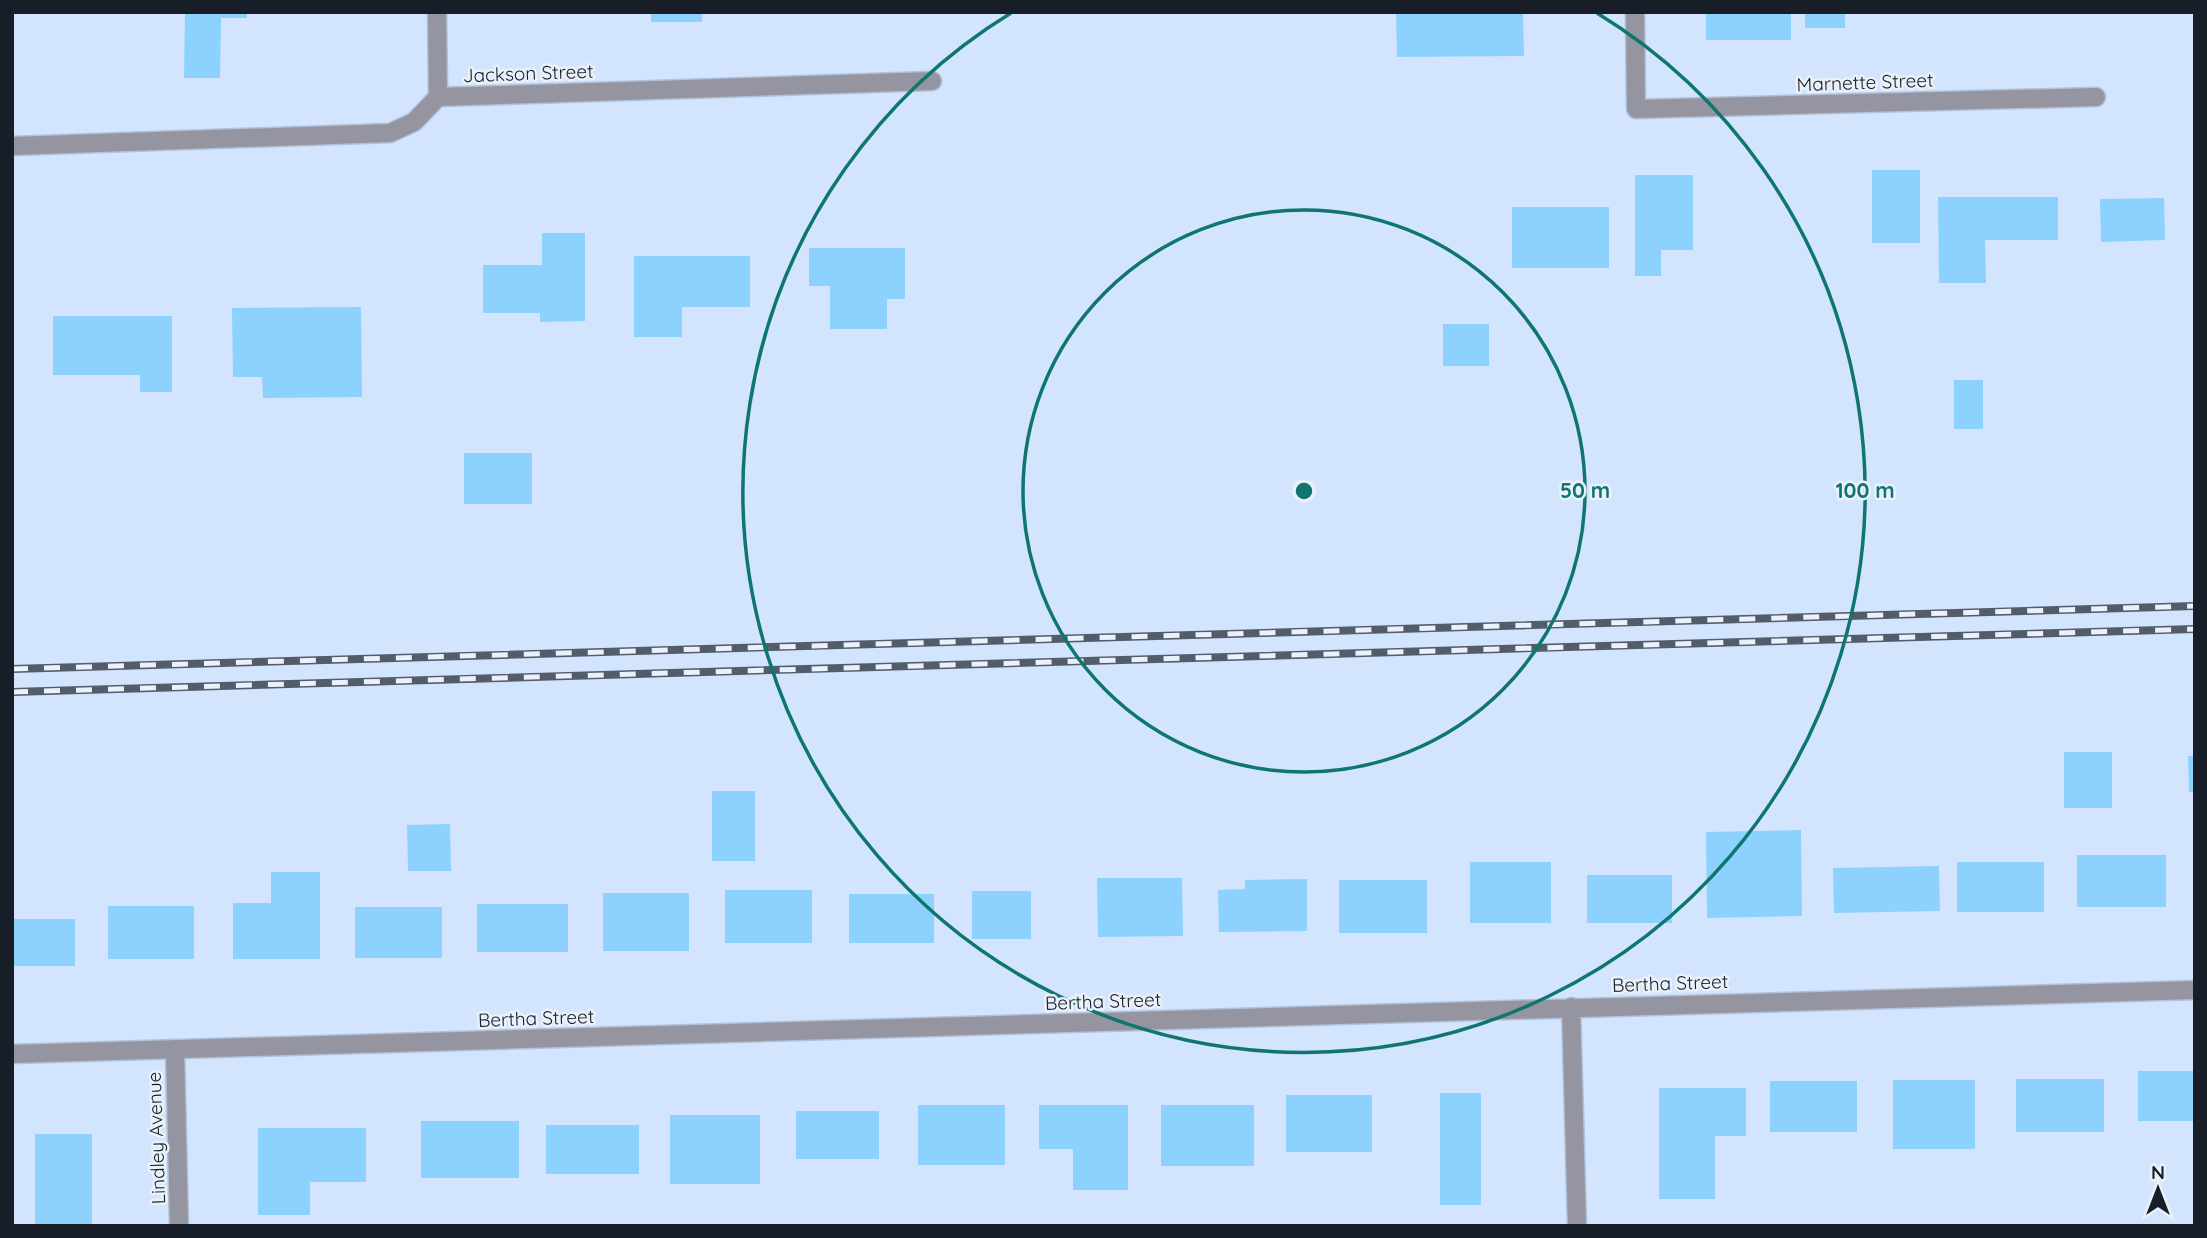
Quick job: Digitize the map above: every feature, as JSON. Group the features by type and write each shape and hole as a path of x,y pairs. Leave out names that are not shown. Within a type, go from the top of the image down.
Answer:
{"street":[{"path":"437,12 438,97"},
{"name":"Marnette Street","path":"1635,12 1636,109 2096,97"},
{"name":"Jackson Street","path":"12,146 390,133 414,122 438,97 932,81"},
{"name":"Bertha Street","path":"12,1054 2195,990"},
{"path":"1571,1007 1577,1226"},
{"name":"Lindley Avenue","path":"175,1049 179,1226"}],"building":[{"path":"185,12 247,12 247,18 221,18 220,78 184,78"},
{"path":"651,12 702,12 702,22 651,22"},
{"path":"1396,12 1523,12 1524,56 1397,57"},
{"path":"1706,12 1791,12 1791,40 1706,40"},
{"path":"1805,12 1845,12 1845,28 1805,28"},
{"path":"1872,170 1920,170 1920,243 1872,243"},
{"path":"1635,175 1693,175 1693,250 1661,250 1661,276 1635,276"},
{"path":"1938,197 2058,197 2058,240 1985,240 1986,283 1939,283"},
{"path":"2164,198 2165,240 2101,242 2100,199"},
{"path":"1512,207 1609,207 1609,268 1512,268"},
{"path":"542,233 585,233 585,321 540,322 540,313 483,313 483,265 542,265"},
{"path":"809,248 905,248 905,299 887,299 887,329 830,329 830,286 809,286"},
{"path":"634,256 750,256 750,307 682,307 682,337 634,337"},
{"path":"361,307 362,397 263,398 262,377 233,377 232,308"},
{"path":"53,316 172,316 172,392 140,392 140,375 53,375"},
{"path":"1443,324 1489,324 1489,366 1443,366"},
{"path":"1954,380 1983,380 1983,429 1954,429"},
{"path":"464,453 532,453 532,504 464,504"},
{"path":"2064,752 2112,752 2112,808 2064,808"},
{"path":"2188,756 2195,756 2195,792 2189,792"},
{"path":"712,791 755,791 755,861 712,861"},
{"path":"450,824 451,871 408,871 407,825"},
{"path":"1801,830 1802,916 1707,918 1706,832"},
{"path":"2077,855 2166,855 2166,907 2077,907"},
{"path":"1470,862 1551,862 1551,923 1470,923"},
{"path":"1957,862 2044,862 2044,912 1957,912"},
{"path":"1939,866 1940,911 1834,913 1833,868"},
{"path":"271,872 320,872 320,959 233,959 233,903 271,903"},
{"path":"1587,875 1672,875 1672,923 1587,923"},
{"path":"1097,878 1182,878 1183,936 1098,937"},
{"path":"1307,879 1307,931 1219,932 1218,890 1245,889 1245,880"},
{"path":"1339,880 1427,880 1427,933 1339,933"},
{"path":"725,890 812,890 812,943 725,943"},
{"path":"972,891 1031,891 1031,939 972,939"},
{"path":"603,893 689,893 689,951 603,951"},
{"path":"849,894 934,894 934,943 849,943"},
{"path":"477,904 568,904 568,952 477,952"},
{"path":"108,906 194,906 194,959 108,959"},
{"path":"355,907 442,907 442,958 355,958"},
{"path":"12,919 75,919 75,966 12,966"},
{"path":"2138,1071 2195,1071 2195,1121 2138,1121"},
{"path":"2016,1079 2104,1079 2104,1132 2016,1132"},
{"path":"1893,1080 1975,1080 1975,1149 1893,1149"},
{"path":"1770,1081 1857,1081 1857,1132 1770,1132"},
{"path":"1659,1088 1746,1088 1746,1136 1715,1136 1715,1199 1659,1199"},
{"path":"1440,1093 1481,1093 1481,1205 1440,1205"},
{"path":"1286,1095 1372,1095 1372,1152 1286,1152"},
{"path":"918,1105 1005,1105 1005,1165 918,1165"},
{"path":"1039,1105 1128,1105 1128,1190 1073,1190 1073,1149 1039,1149"},
{"path":"1161,1105 1254,1105 1254,1166 1161,1166"},
{"path":"796,1111 879,1111 879,1159 796,1159"},
{"path":"670,1115 760,1115 760,1184 670,1184"},
{"path":"421,1121 519,1121 519,1178 421,1178"},
{"path":"546,1125 639,1125 639,1174 546,1174"},
{"path":"258,1128 366,1128 366,1182 310,1182 310,1215 258,1215"},
{"path":"35,1134 92,1134 92,1226 35,1226"}],"railway":[{"path":"12,669 2195,606"},
{"path":"12,692 2195,629"}]}
